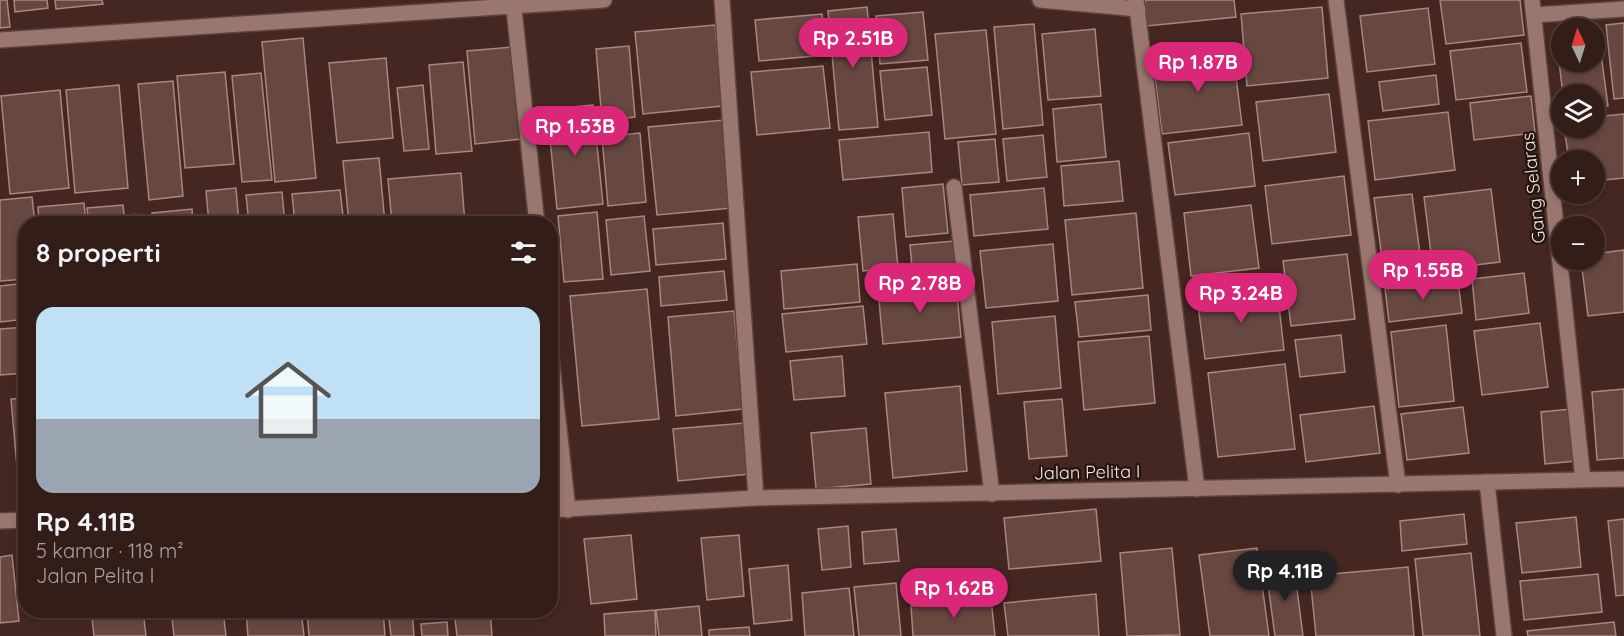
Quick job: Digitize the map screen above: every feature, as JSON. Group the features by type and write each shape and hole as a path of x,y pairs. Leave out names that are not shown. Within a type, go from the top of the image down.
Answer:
{"street":[{"path":"0,40 513,4 604,0"},
{"path":"722,0 756,498"},
{"path":"1040,0 1137,4 1197,489"},
{"path":"1336,0 1398,484"},
{"path":"513,4 536,216"},
{"path":"1533,8 1624,9"},
{"name":"Gang Selaras","path":"1533,8 1583,480"},
{"path":"954,187 992,494"},
{"path":"558,419 568,510"},
{"name":"Jalan Pelita I","path":"558,510 756,498 1624,479"},
{"path":"1487,482 1504,636"},
{"path":"0,521 18,520"}],"building":[{"path":"0,0 7,0 10,27 0,28"},
{"path":"14,0 47,0 48,8 15,12"},
{"path":"55,0 102,0 103,4 56,9"},
{"path":"1145,0 1234,0 1236,17 1147,26"},
{"path":"1440,0 1520,0 1524,35 1446,44"},
{"path":"867,7 878,127 839,130 828,11"},
{"path":"1322,7 1328,78 1247,86 1241,14"},
{"path":"1428,8 1435,64 1367,72 1360,16"},
{"path":"923,12 928,60 880,64 876,16"},
{"path":"822,14 826,55 759,61 755,20"},
{"path":"1624,23 1624,98 1614,99 1606,25"},
{"path":"1034,24 1043,125 1003,129 994,27"},
{"path":"715,25 722,106 643,114 635,32"},
{"path":"1095,29 1101,96 1048,100 1042,34"},
{"path":"986,30 996,134 945,139 935,34"},
{"path":"303,38 316,178 275,182 262,42"},
{"path":"1521,43 1527,92 1456,100 1450,51"},
{"path":"629,46 635,117 602,121 596,49"},
{"path":"513,47 521,139 475,144 467,51"},
{"path":"1233,52 1242,125 1162,134 1153,62"},
{"path":"386,58 393,138 337,143 329,63"},
{"path":"463,62 472,151 436,154 429,65"},
{"path":"823,66 830,128 757,135 751,72"},
{"path":"927,67 932,115 885,120 880,71"},
{"path":"225,72 234,164 185,168 177,76"},
{"path":"1560,72 1603,72 1608,106 1605,106 1605,84 1562,84"},
{"path":"261,73 272,180 242,182 232,76"},
{"path":"1436,75 1439,104 1383,111 1379,82"},
{"path":"173,81 183,196 149,200 138,84"},
{"path":"119,85 128,188 75,193 66,90"},
{"path":"423,85 429,149 404,151 397,88"},
{"path":"60,90 69,188 10,194 1,96"},
{"path":"1329,94 1336,152 1263,161 1256,102"},
{"path":"1531,96 1535,133 1474,140 1470,103"},
{"path":"1101,104 1106,157 1057,162 1053,109"},
{"path":"593,105 603,204 557,209 547,109"},
{"path":"1448,112 1455,170 1375,180 1368,121"},
{"path":"1624,114 1624,178 1605,180 1605,150 1567,150 1566,138 1605,138 1605,116"},
{"path":"724,120 732,208 657,215 648,127"},
{"path":"929,132 932,172 843,180 839,140"},
{"path":"640,133 646,202 608,206 602,137"},
{"path":"1249,133 1255,186 1175,195 1168,143"},
{"path":"1043,135 1047,177 1007,181 1003,139"},
{"path":"995,139 999,182 962,185 958,142"},
{"path":"379,158 384,216 348,216 343,161"},
{"path":"1119,161 1123,201 1064,206 1061,166"},
{"path":"461,173 464,216 391,216 388,179"},
{"path":"1344,176 1351,235 1272,244 1265,186"},
{"path":"943,184 948,233 906,237 902,188"},
{"path":"236,188 238,216 208,216 206,191"},
{"path":"1044,188 1048,229 974,236 970,195"},
{"path":"1491,189 1500,262 1433,270 1424,197"},
{"path":"340,190 343,216 294,216 292,194"},
{"path":"282,192 284,216 248,216 246,195"},
{"path":"1412,194 1422,269 1384,273 1374,198"},
{"path":"32,197 34,216 18,216 18,280 0,281 0,200"},
{"path":"84,203 85,216 39,216 38,207"},
{"path":"123,205 124,216 88,216 87,208"},
{"path":"1251,205 1259,268 1191,276 1184,213"},
{"path":"192,209 192,216 152,216 152,213"},
{"path":"597,212 603,279 564,282 558,216"},
{"path":"1136,213 1143,288 1072,295 1065,220"},
{"path":"893,214 898,268 863,271 858,217"},
{"path":"644,216 650,271 611,275 606,220"},
{"path":"723,223 726,259 656,265 653,229"},
{"path":"954,241 957,275 913,278 910,245"},
{"path":"1053,244 1058,301 986,308 980,251"},
{"path":"1624,250 1624,312 1588,316 1582,270 1605,270 1605,253"},
{"path":"1347,254 1355,319 1291,326 1283,261"},
{"path":"857,264 860,302 784,309 781,271"},
{"path":"724,271 727,300 661,306 659,277"},
{"path":"1524,273 1529,313 1476,320 1472,279"},
{"path":"1458,281 1462,313 1389,322 1385,289"},
{"path":"956,283 961,337 883,344 878,290"},
{"path":"18,284 18,320 0,322 0,286"},
{"path":"1277,288 1284,350 1205,359 1197,298"},
{"path":"647,289 659,419 582,426 570,296"},
{"path":"1148,295 1151,330 1079,337 1075,302"},
{"path":"863,306 867,344 786,352 782,314"},
{"path":"734,311 743,409 676,416 668,317"},
{"path":"1055,316 1061,388 998,394 992,322"},
{"path":"1540,323 1548,387 1482,395 1474,331"},
{"path":"1446,325 1454,401 1399,407 1391,332"},
{"path":"18,328 18,374 0,375 0,329"},
{"path":"1341,335 1345,372 1300,377 1295,340"},
{"path":"1149,336 1155,403 1084,410 1078,342"},
{"path":"842,356 845,396 794,400 790,361"},
{"path":"1285,364 1295,449 1218,457 1208,373"},
{"path":"960,386 967,471 893,478 885,393"},
{"path":"1624,389 1624,458 1597,460 1592,392"},
{"path":"11,399 18,399 18,478"},
{"path":"1062,399 1067,456 1029,459 1024,402"},
{"path":"1374,406 1380,453 1306,462 1300,415"},
{"path":"1463,407 1469,453 1407,460 1401,414"},
{"path":"1571,409 1576,461 1545,464 1541,412"},
{"path":"745,423 750,474 678,481 673,429"},
{"path":"866,428 871,484 816,489 811,433"},
{"path":"1096,509 1101,561 1009,569 1004,518"},
{"path":"1464,514 1467,544 1402,551 1400,521"},
{"path":"1576,517 1581,567 1522,573 1516,523"},
{"path":"1624,519 1624,595 1616,596 1608,521"},
{"path":"848,526 851,567 822,570 818,529"},
{"path":"896,529 899,561 864,564 862,532"},
{"path":"631,535 637,599 591,604 584,539"},
{"path":"739,535 744,596 707,600 701,538"},
{"path":"1172,548 1180,635 1127,636 1120,553"},
{"path":"1257,548 1269,636 1210,636 1199,555"},
{"path":"1471,553 1480,636 1423,636 1415,559"},
{"path":"12,555 19,621 0,623 0,557"},
{"path":"788,565 792,620 754,624 749,569"},
{"path":"1294,566 1303,636 1275,636 1266,570"},
{"path":"1408,567 1414,636 1316,636 1310,576"},
{"path":"1598,574 1602,612 1524,620 1520,581"},
{"path":"896,583 901,636 859,636 854,587"},
{"path":"849,588 854,636 805,636 802,593"},
{"path":"1096,594 1099,636 1008,636 1004,603"},
{"path":"991,599 995,636 913,636 911,606"},
{"path":"699,606 702,636 659,636 656,610"},
{"path":"655,610 656,636 605,636 604,614"},
{"path":"92,618 144,618 146,636 94,636"},
{"path":"172,618 224,618 226,636 174,636"},
{"path":"246,618 302,618 304,636 248,636"},
{"path":"308,618 384,618 385,636 309,636"},
{"path":"389,618 413,618 414,636 391,636"},
{"path":"455,618 491,618 492,636 457,636"},
{"path":"447,622 448,636 422,636 421,624"},
{"path":"1614,622 1616,636 1528,636 1527,631"},
{"path":"749,627 750,636 709,636 709,630"}]}
